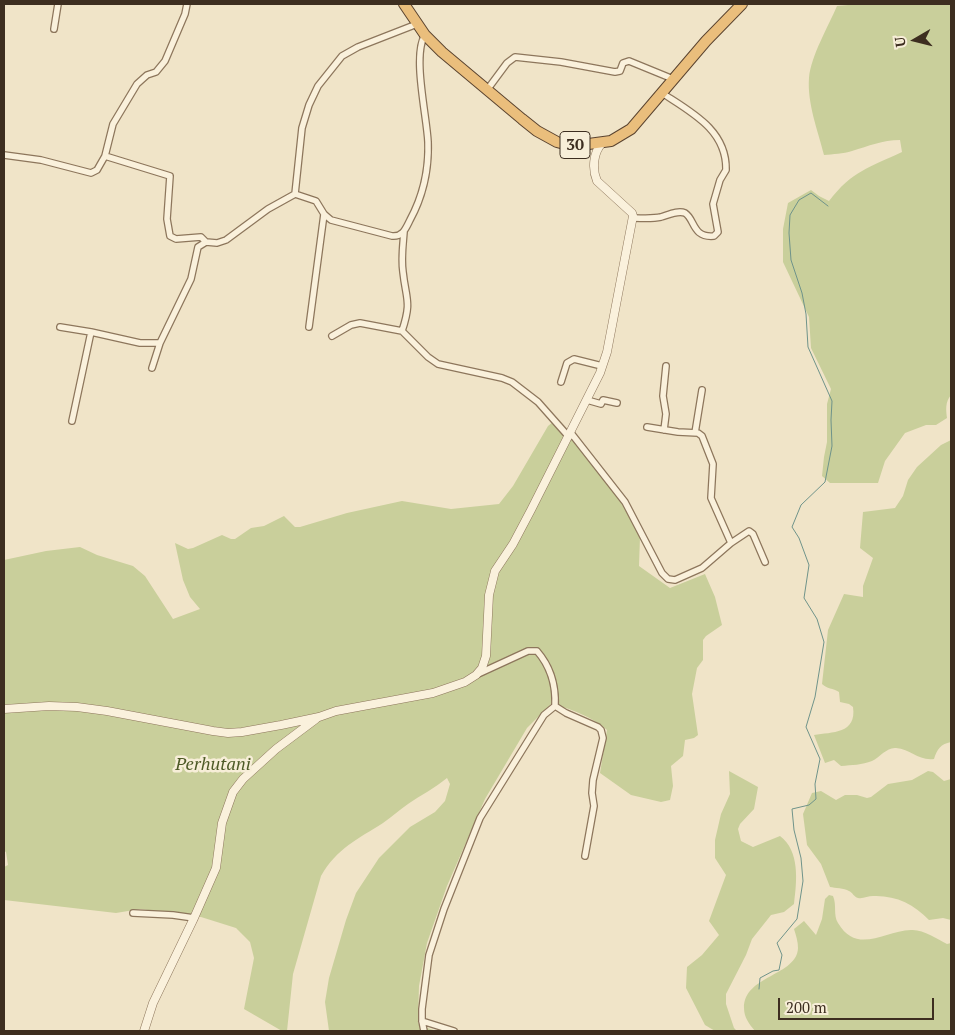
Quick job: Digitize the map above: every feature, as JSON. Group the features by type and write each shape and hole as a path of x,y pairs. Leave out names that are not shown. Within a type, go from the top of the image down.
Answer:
{"highway":[{"name":"30","path":"404,4 425,36 442,52 537,131 568,145 602,143 617,138 631,129 706,41 742,4"}],"street":[{"path":"54,29 58,4"},
{"path":"4,155 41,160 92,173 97,170 105,156 113,124 136,84 147,75 156,72 165,61 188,4"},
{"path":"295,194 302,128 318,86 346,53 417,24"},
{"path":"402,331 409,306 402,267 404,232 421,198 428,143 420,53 421,43 425,36"},
{"path":"487,90 510,60 515,57 561,62 615,72 620,71 623,63 629,61 673,80"},
{"path":"633,218 653,219 680,212 686,214 697,231 714,236 718,232 713,204 720,180 726,170 721,146 716,134 708,125 662,92"},
{"path":"476,675 482,668 486,656 489,595 495,571 513,544 570,435 607,352 633,218 632,213 597,182 595,157 602,143"},
{"path":"105,156 170,176 168,219 170,236 176,238 201,237 206,242"},
{"path":"152,368 160,343 191,279 196,250 200,244 226,240 268,209 295,194 316,201 324,214 335,221 392,236 399,236 404,232"},
{"path":"310,327 324,214"},
{"path":"332,336 355,323 402,331 428,357 438,364 502,378 512,382 538,402 570,435 626,502 662,573 668,579 675,580 702,568 732,543 751,531 766,562"},
{"path":"60,327 140,343 160,343"},
{"path":"72,422 91,332"},
{"path":"561,382 567,363 570,360 577,359 602,366"},
{"path":"664,430 666,414 663,396 666,366"},
{"path":"695,433 702,390"},
{"path":"587,400 601,404 606,399 617,403"},
{"path":"647,427 695,433 702,436 712,460 714,473 711,498 732,543"},
{"path":"4,709 49,706 85,708 228,733 281,725 319,717 336,711 433,693 465,682 528,651 537,651 553,680 555,706"},
{"path":"555,706 598,727 603,734 593,780 594,806 585,856"},
{"path":"424,1031 422,1021 429,955 441,917 473,833 487,803 544,715 555,706"},
{"path":"144,1031 153,1003 216,868 222,823 233,792 243,779 276,749 319,717"},
{"path":"133,913 194,918"},
{"path":"422,1021 454,1031"}],"green space":[{"path":"859,4 951,4 951,395 947,403 947,418 936,425 926,425 905,433 885,461 878,483 830,483 822,476 827,442 827,404 831,389 811,348 809,317 783,262 783,229 788,203 811,190 829,201 854,176 902,152 900,140 893,140 845,153 824,155 810,97 810,69 816,51 837,6"},
{"name":"Perhutani","path":"553,422 579,447 617,495 640,537 639,566 670,588 705,574 715,597 722,625 703,640 703,660 697,668 692,694 698,735 685,740 683,756 671,766 673,786 670,800 661,802 631,795 600,773 607,730 588,717 573,710 551,704 527,728 485,799 447,886 427,943 419,986 418,1020 419,1025 436,1031 329,1031 325,1002 329,978 356,893 379,858 410,827 435,812 445,801 450,784 447,778 357,839 341,851 327,866 321,876 293,974 287,1031 282,1031 244,1009 254,958 250,942 236,928 201,917 140,909 116,913 4,900 4,867 8,865 6,852 4,851 4,560 46,551 80,547 97,555 133,566 145,576 173,619 200,609 190,597 183,580 175,543 188,549 222,535 235,539 251,528 264,526 284,516 295,527 300,527 347,513 402,501 451,509 499,504 513,486 548,426"},
{"path":"951,440 951,742 940,748 934,759 919,757 906,750 893,748 872,761 857,765 841,766 834,760 825,763 814,735 842,730 851,722 853,716 853,707 840,702 839,692 822,684 828,630 844,594 863,597 863,586 873,558 860,548 863,512 895,508 903,496 908,480 917,467 941,445"},
{"path":"729,771 758,787 754,809 740,824 738,829 741,841 753,847 780,836 786,842 794,858 796,886 794,904 784,912 771,915 752,939 726,994 726,1004 734,1028 737,1031 715,1031 705,1025 686,988 687,967 702,955 719,935 709,921 726,875 715,858 715,840 721,814 730,794"},
{"path":"928,771 933,772 944,781 951,779 951,920 943,918 929,920 917,909 889,897 871,896 858,898 847,890 830,887 821,864 807,845 803,814 812,793 821,791 836,800 845,795 857,795 867,798 888,784 912,780"},
{"path":"829,895 833,896 834,899 838,923 845,933 854,938 862,940 872,939 901,931 916,930 947,944 951,943 951,1031 755,1031 745,1014 746,997 761,982 789,965 795,957 798,946 794,929 804,921 816,935 822,919 825,899"}],"waterway":[{"path":"759,989 760,978 779,970 782,955 777,943 797,919 803,881 792,809 809,805 816,799 815,784 820,759 806,727 815,697 824,642 817,619 804,598 809,565 799,538 792,527 801,505 825,482 832,446 832,401 808,347 806,314 802,293 791,260 789,233 790,215 799,200 811,193 828,206"}]}
